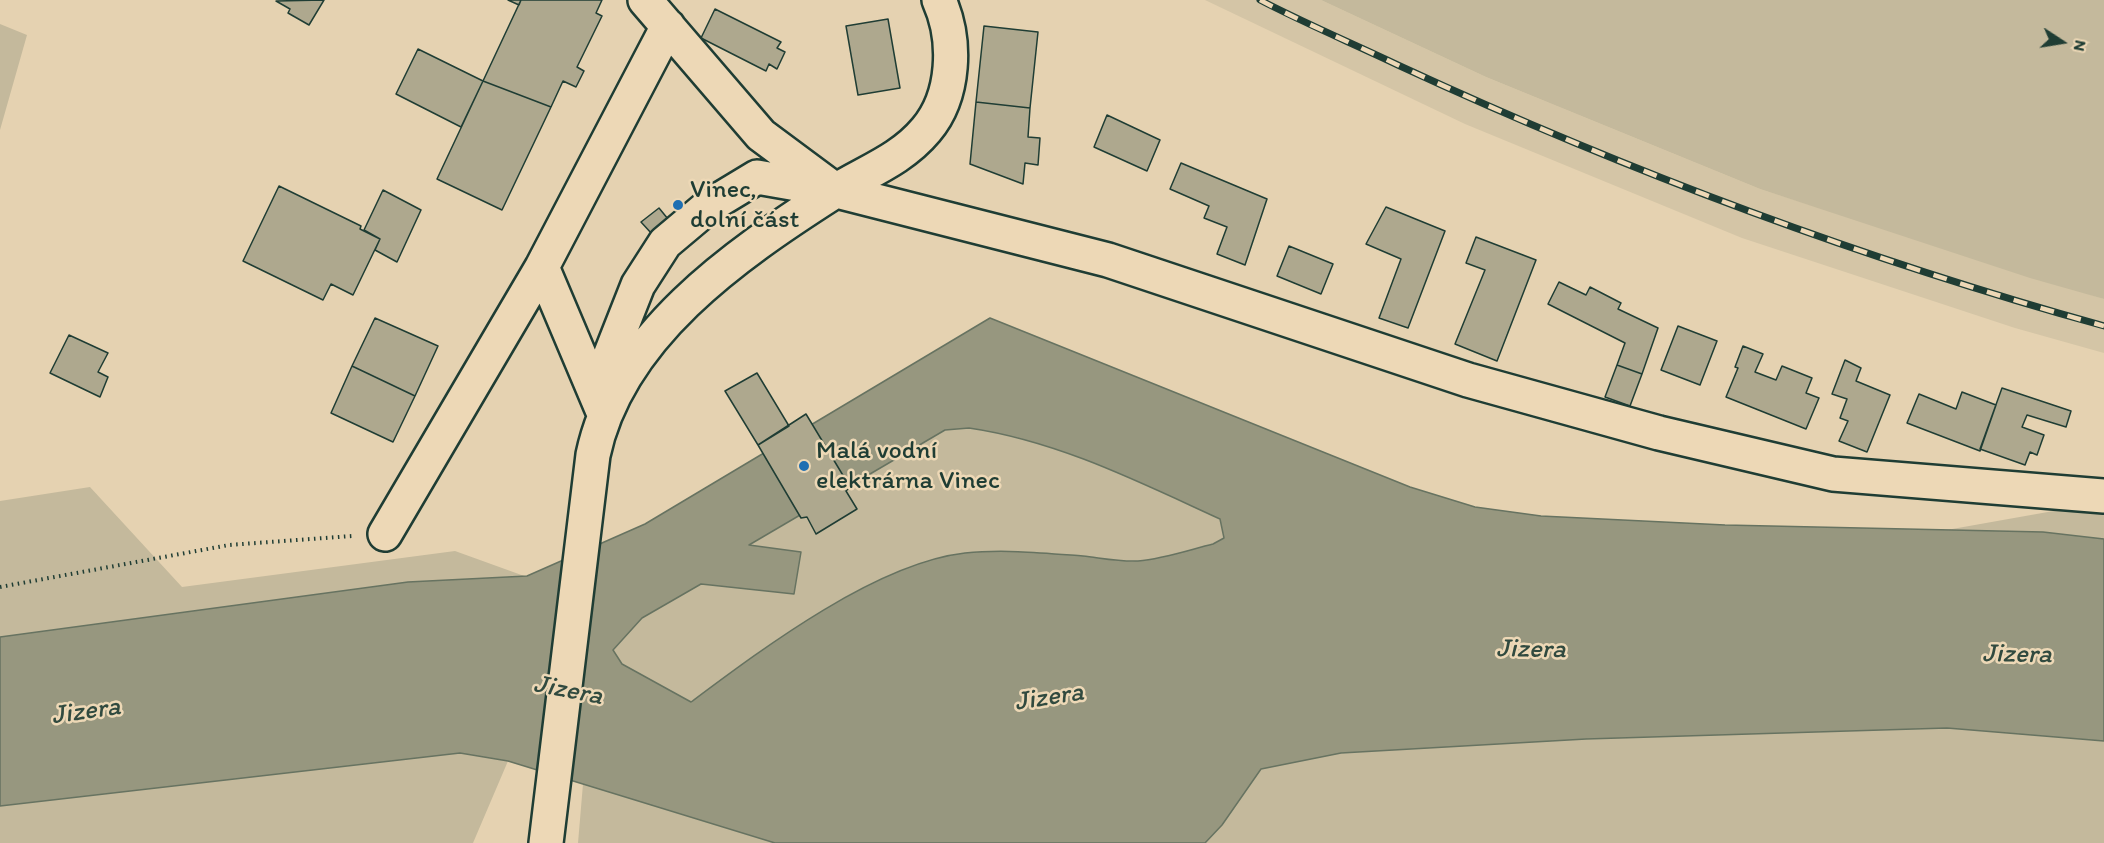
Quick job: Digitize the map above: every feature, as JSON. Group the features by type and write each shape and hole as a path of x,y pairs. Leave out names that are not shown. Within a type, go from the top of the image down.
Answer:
{"street":[{"path":"645,0 761,135 837,191"},
{"path":"604,414 630,369 652,338 735,261 837,191 892,161 928,128 940,106 948,82 951,63 947,24 939,0"},
{"path":"385,534 542,267 668,26"},
{"path":"546,843 593,455 604,414 608,361 638,285 665,243 710,206 757,177 837,191 1108,260 1468,380 1670,435 1833,474 2104,496"},
{"path":"542,267 604,414"}],"path":[{"path":"0,587 229,545 385,534"}],"shaded area":[{"path":"1205,0 1321,0 1486,77 1760,189 2104,299 2104,353 2015,328 1742,238 1465,124"},
{"path":"1321,0 2104,0 2104,299 2030,278 1760,189 1486,77"},
{"path":"0,24 27,35 0,130"},
{"path":"969,428 1034,442 1098,464 1220,519 1224,538 1213,544 1138,561 1009,551 965,553 930,560 894,573 821,611 785,634 691,702 622,664 613,650 642,618 701,584 794,594 748,546 945,430"},
{"path":"90,487 182,587 455,551 527,577 408,582 0,637 0,501"},
{"path":"2104,502 2104,539 2043,532 1941,531"},
{"path":"1947,728 2104,741 2104,843 1205,843 1222,825 1261,769 1341,753 1586,739"},
{"path":"460,753 508,761 473,843 0,843 0,806"},
{"path":"583,784 775,843 578,843"}],"water":[{"name":"Jizera","path":"990,318 1410,487 1475,507 1541,516 1725,525 2043,532 2104,539 2104,741 1947,728 1586,739 1341,753 1261,769 1222,825 1205,843 775,843 508,761 460,753 0,806 0,637 408,582 527,576 645,524","holes":["969,428 1034,442 1098,464 1220,519 1224,538 1213,544 1138,561 1009,551 965,553 931,560 895,573 821,611 785,634 691,702 622,664 613,650 642,618 701,584 794,594 801,552 749,545 945,430"]}],"building":[{"path":"324,0 309,25 288,13 290,9 276,1"},
{"path":"508,0 521,0 519,5"},
{"path":"521,0 602,0 596,13 602,16 577,67 584,71 576,87 563,81 551,107 483,81"},
{"path":"715,9 781,42 777,48 785,52 777,69 769,64 766,71 701,38"},
{"path":"888,19 900,88 858,95 846,26"},
{"path":"984,26 1038,32 1030,108 976,102"},
{"path":"418,49 483,81 461,127 396,94"},
{"path":"483,81 551,107 502,210 437,179"},
{"path":"976,102 1030,108 1028,137 1040,138 1038,165 1025,163 1023,184 970,164"},
{"path":"1107,115 1160,140 1147,171 1094,147"},
{"path":"1181,163 1267,199 1245,265 1217,254 1227,227 1204,218 1209,206 1170,189"},
{"path":"279,186 361,226 360,229 380,239 353,295 331,284 323,300 243,261"},
{"path":"383,190 421,210 397,262 375,250 380,239 364,230"},
{"path":"1386,207 1445,231 1408,328 1379,318 1401,259 1366,244"},
{"path":"659,208 668,219 652,234 641,222"},
{"path":"1476,237 1536,260 1497,361 1455,344 1485,270 1466,263"},
{"path":"1289,246 1333,264 1321,294 1277,276"},
{"path":"1559,282 1586,295 1590,287 1621,303 1618,309 1658,328 1642,374 1617,365 1625,343 1548,304"},
{"path":"375,318 438,346 415,396 352,366"},
{"path":"1678,326 1717,341 1700,385 1661,370"},
{"path":"69,335 108,353 98,372 108,377 100,397 50,373"},
{"path":"1743,346 1763,354 1755,372 1776,380 1782,366 1812,378 1806,393 1819,398 1806,429 1726,397 1738,368 1735,367"},
{"path":"1845,360 1861,368 1856,381 1890,395 1867,452 1839,441 1848,421 1840,418 1847,399 1832,394"},
{"path":"1617,365 1642,374 1630,406 1605,397"},
{"path":"352,366 415,396 393,442 331,413"},
{"path":"757,373 789,426 758,445 725,391"},
{"path":"2002,388 2071,411 2066,427 2027,415 2022,427 2044,435 2037,455 2030,452 2025,465 1980,449"},
{"path":"1962,392 1996,405 1980,451 1907,423 1919,394 1956,409"},
{"name":"Malá vodní elektrárna Vinec","path":"806,414 850,487 846,491 857,509 816,534 807,517 801,518 758,445"}],"railway":[{"path":"1260,0 1486,105 1659,177 1924,272 2104,326"}],"place":[{"name":"Vinec, dolní část","path":"678,205"},
{"name":"Malá vodní elektrárna Vinec","path":"804,466"}]}
